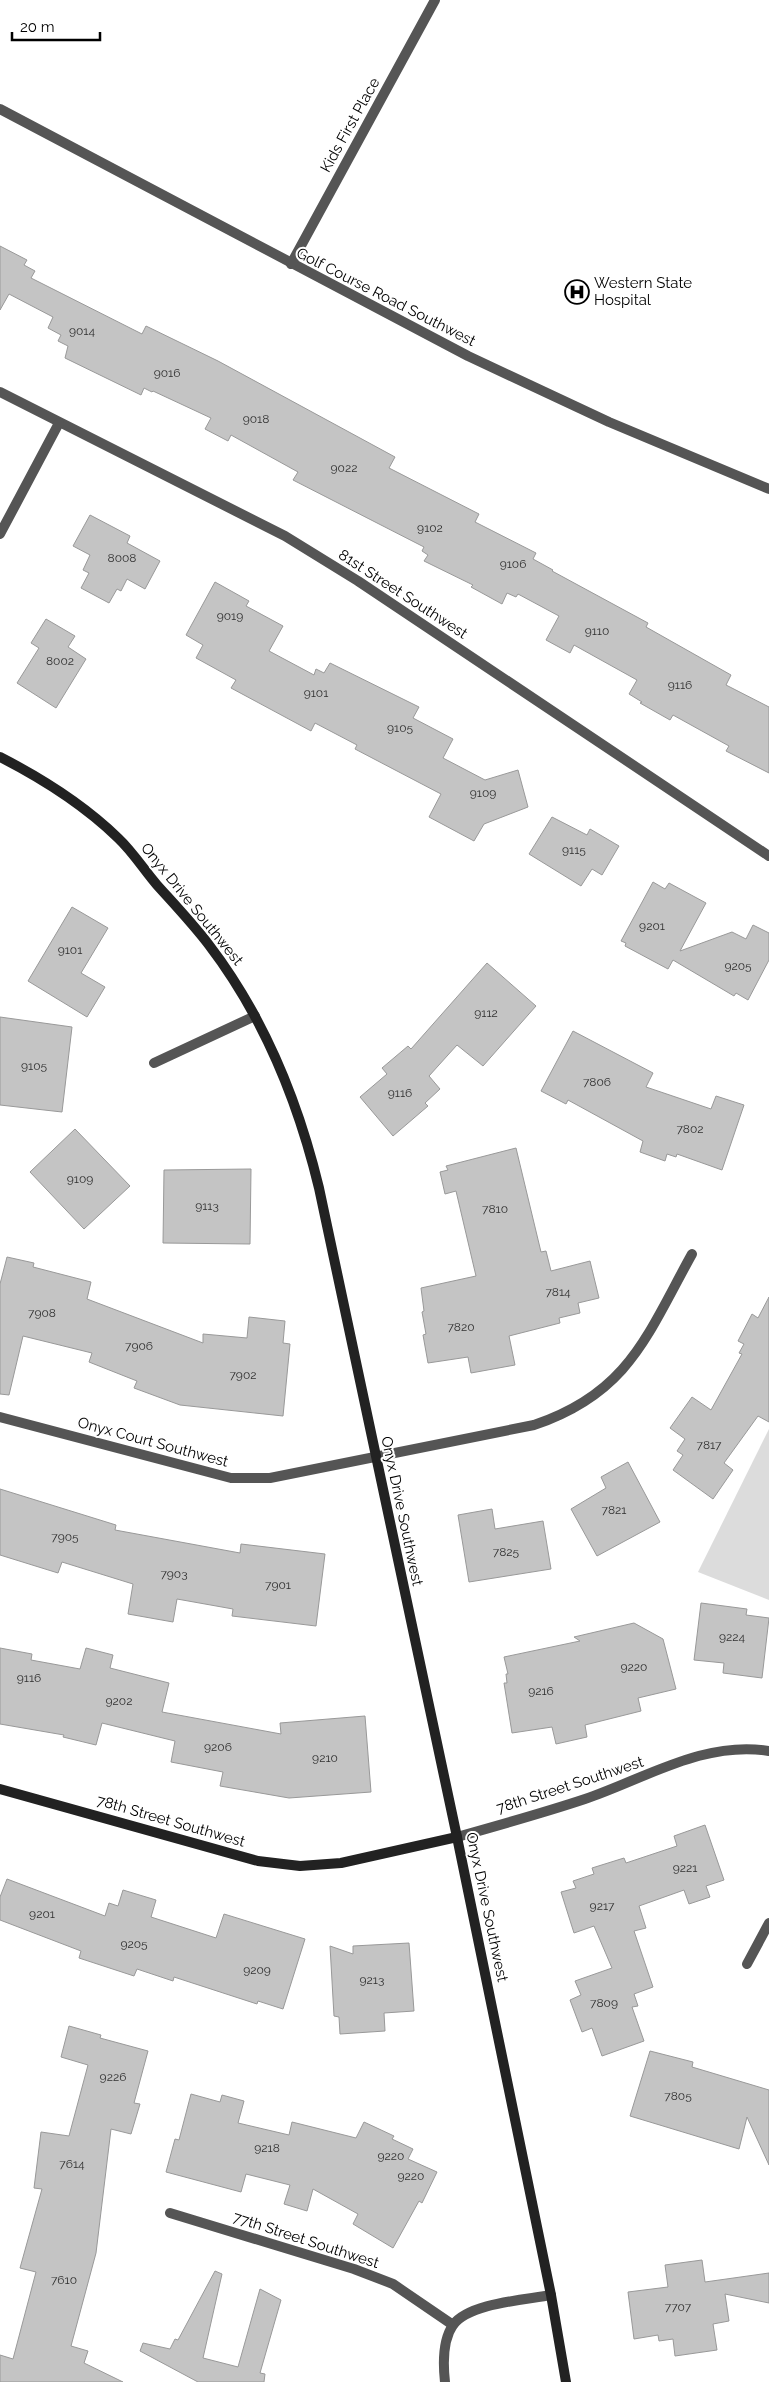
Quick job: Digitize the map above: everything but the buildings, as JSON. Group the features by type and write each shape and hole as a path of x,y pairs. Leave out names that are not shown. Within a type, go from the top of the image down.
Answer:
{"street":[{"name":"Kids First Place","path":"291,264 435,0"},
{"name":"Golf Course Road Southwest","path":"0,108 291,264 476,360 609,422 769,489"},
{"name":"81st Street Southwest","path":"0,392 284,536 358,581 769,856"},
{"path":"0,534 58,423"},
{"name":"Onyx Drive Southwest","path":"0,757 74,800 118,838 210,946 255,1016 279,1065 308,1144 457,1837 551,2295 566,2382"},
{"path":"154,1063 255,1016"},
{"name":"Onyx Court Southwest","path":"0,1417 231,1478 270,1478 534,1425 561,1416 598,1394 620,1374 638,1352 692,1254"},
{"name":"78th Street Southwest","path":"0,1789 258,1861 300,1866 342,1863 457,1837 583,1800 697,1755 721,1749 769,1751"},
{"path":"747,1964 769,1922"},
{"name":"77th Street Southwest","path":"170,2213 354,2268 393,2284 453,2325"},
{"path":"445,2382 445,2342 453,2325 466,2314 483,2308 551,2295"}],"shaded area":[{"path":"769,1429 769,1600 698,1572"}],"place":[{"name":"Western State Hospital","path":"577,292"}]}
